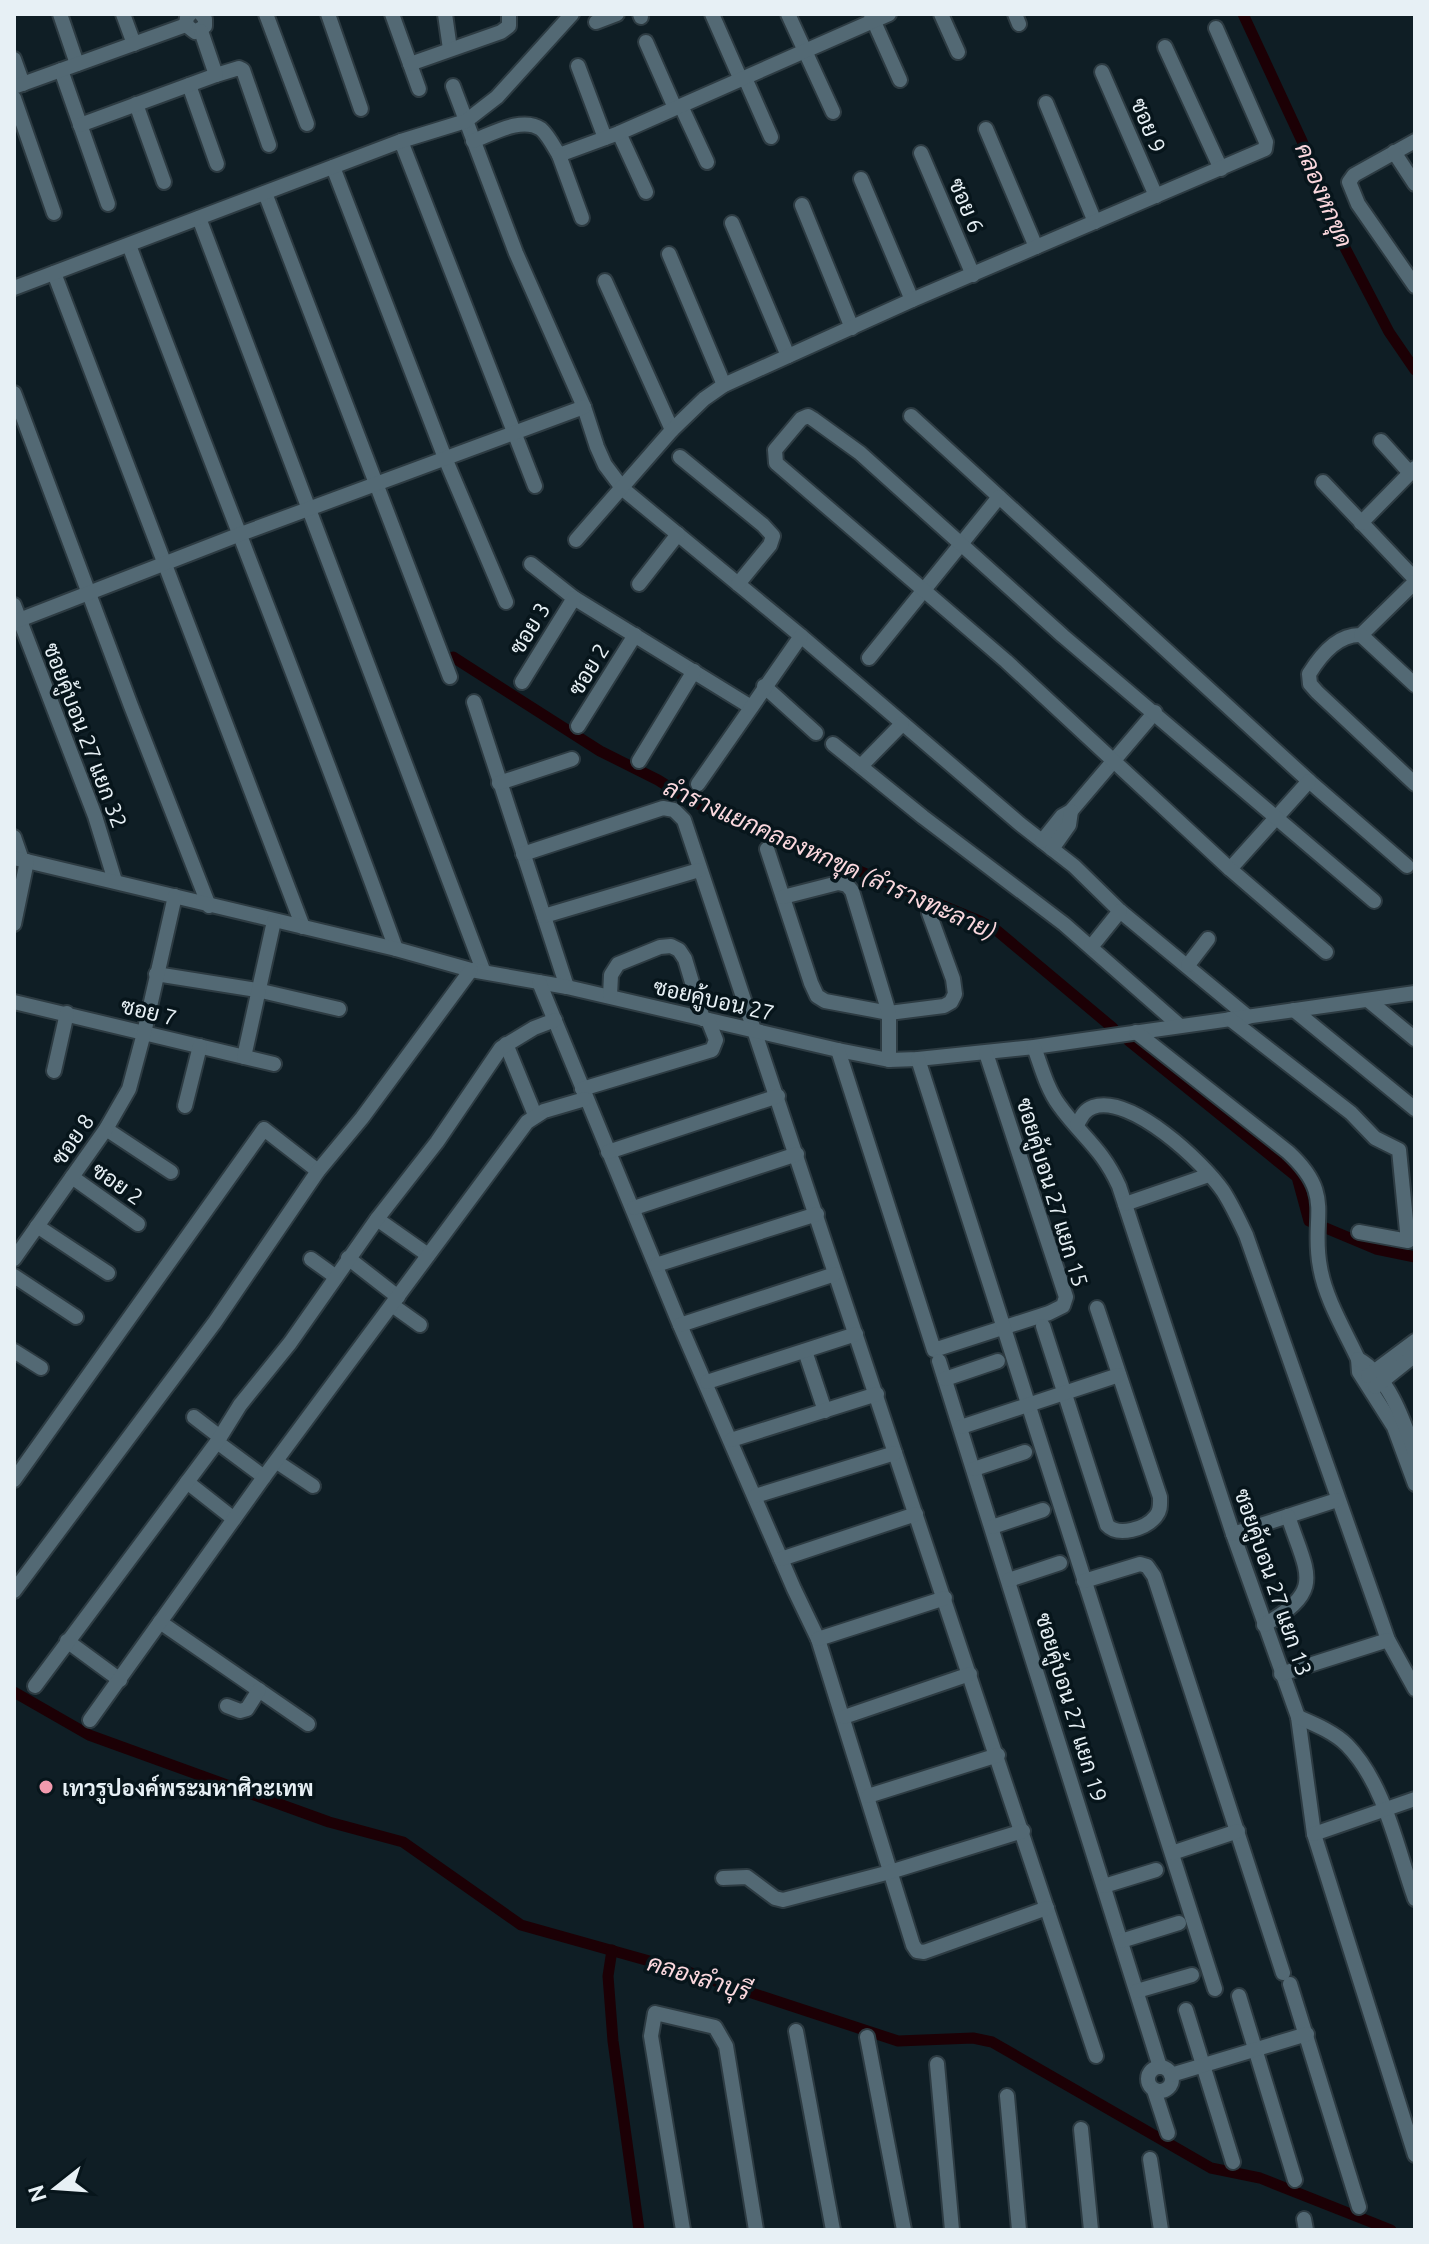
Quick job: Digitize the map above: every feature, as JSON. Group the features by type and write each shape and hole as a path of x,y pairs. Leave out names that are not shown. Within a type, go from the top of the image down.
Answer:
{"street":[{"path":"60,14 77,64"},
{"path":"123,14 134,44"},
{"path":"266,14 307,124"},
{"path":"328,14 361,109"},
{"path":"392,14 419,89"},
{"path":"445,14 450,49"},
{"path":"410,64 507,29 509,14"},
{"path":"14,288 401,141 466,121 497,97 572,14"},
{"path":"596,22 617,14"},
{"path":"712,14 771,137"},
{"path":"788,14 833,112"},
{"path":"559,155 612,136 872,18 889,14"},
{"path":"941,14 958,52"},
{"path":"14,59 18,85 134,44 190,17 205,23 201,31 216,75"},
{"path":"872,18 900,80"},
{"path":"576,540 672,430 704,399 724,385 912,300 1265,149 1266,142 1216,28"},
{"path":"646,42 707,162"},
{"path":"1165,47 1221,169"},
{"path":"578,66 612,136 646,192"},
{"path":"80,125 239,68 243,70 269,145"},
{"path":"61,70 108,204"},
{"name":"ซอย 9","path":"1102,72 1156,196"},
{"path":"189,85 217,164"},
{"path":"453,86 516,253 584,407 605,465 623,489 801,636 1248,1017"},
{"path":"14,98 54,213"},
{"path":"1046,103 1095,222"},
{"path":"136,104 164,182"},
{"path":"473,141 514,126 535,126 543,131 559,155 582,218"},
{"path":"986,129 1036,247"},
{"path":"401,141 535,486"},
{"path":"1415,141 1354,175 1349,182 1358,204 1415,286"},
{"path":"1394,152 1415,184"},
{"name":"ซอย 6","path":"921,153 973,275"},
{"path":"333,167 445,458 506,602"},
{"path":"861,179 912,300"},
{"path":"265,193 450,677"},
{"path":"802,205 852,328"},
{"path":"14,1591 215,1322 318,1171 477,970 199,218"},
{"path":"732,223 788,356"},
{"path":"129,245 238,535 332,771 396,949"},
{"path":"669,254 724,385"},
{"path":"54,273 303,927"},
{"path":"605,281 672,430"},
{"path":"14,393 87,592 209,906"},
{"path":"17,621 238,535 584,407"},
{"path":"911,416 1309,781 1407,866"},
{"path":"1326,952 1230,869 1006,661 776,463 775,450 804,417 810,417 860,453 961,545 1374,901"},
{"path":"1361,523 1412,470 1381,441"},
{"path":"680,457 773,536 770,545 738,584"},
{"path":"1323,482 1413,573 1361,635"},
{"path":"869,658 999,497"},
{"path":"639,584 678,534"},
{"path":"531,564 574,598 751,707"},
{"name":"ซอย 3","path":"522,682 574,598"},
{"name":"ซอยคู้บอน 27 แยก 32","path":"14,605 17,621 95,816 115,881"},
{"name":"ซอย 2","path":"578,726 635,635"},
{"path":"1415,685 1361,635 1352,635 1329,649 1309,674 1310,684 1415,784"},
{"path":"698,784 801,636"},
{"path":"639,761 694,671"},
{"path":"764,686 816,733"},
{"path":"474,702 567,987"},
{"path":"1047,845 1069,825 1071,811 1155,712"},
{"path":"861,766 902,724"},
{"path":"833,744 1091,947 1180,1026"},
{"path":"499,783 572,759"},
{"path":"1230,869 1309,781"},
{"path":"523,854 663,808 674,810 684,820 1096,2056"},
{"path":"14,837 21,859 14,924"},
{"path":"767,849 817,996 825,1001 889,1013 944,1006 951,1002 955,994 953,979 929,913"},
{"name":"ซอยคู้บอน 27","path":"21,859 477,970 610,996 889,1060 1034,1047 1415,993"},
{"path":"544,916 699,870"},
{"path":"783,897 838,883 847,885 857,902 889,1013 889,1060"},
{"name":"ซอย 8","path":"14,1259 106,1129 129,1089 175,896"},
{"path":"1091,947 1120,911"},
{"path":"244,1057 274,921"},
{"path":"1188,965 1208,939"},
{"path":"90,1720 264,1477 527,1122 535,1115 584,1094 712,1050 716,1040 679,950 671,946 660,947 618,964 611,975 610,996"},
{"path":"156,974 257,990 339,1009"},
{"path":"539,982 680,1325 818,1639 917,1951 924,1952 1047,1908"},
{"path":"1368,1000 1415,1039"},
{"name":"ซอย 7","path":"14,1002 274,1064"},
{"path":"1294,1010 1415,1109"},
{"path":"54,1071 67,1013"},
{"path":"1230,1019 1351,1113 1375,1138 1399,1150 1411,1241 1359,1232"},
{"path":"35,1686 219,1439 240,1405 290,1343 348,1258 437,1142 506,1044 555,1020"},
{"path":"1136,1032 1309,1172 1320,1215 1320,1268 1356,1355 1368,1365 1415,1484"},
{"path":"506,1044 535,1115"},
{"path":"185,1106 200,1046"},
{"name":"ซอยคู้บอน 27 แยก 13","path":"1034,1047 1054,1097 1108,1161 1125,1204 1233,1534 1298,1717 1314,1834 1415,2155"},
{"name":"ซอยคู้บอน 27 แยก 19","path":"838,1050 961,1427 1137,1991 1166,2071"},
{"name":"ซอยคู้บอน 27 แยก 15","path":"937,1355 1002,1327 1058,1309 1066,1297 986,1053"},
{"path":"918,1059 1215,1989"},
{"path":"608,1152 778,1096"},
{"path":"1077,1125 1091,1108 1106,1105 1123,1108 1149,1123 1189,1155 1229,1201 1246,1235 1388,1640 1415,1689"},
{"path":"106,1129 171,1172"},
{"path":"14,1480 264,1129 318,1171"},
{"path":"634,1208 797,1154"},
{"path":"1125,1204 1209,1175"},
{"name":"ซอย 2","path":"72,1177 138,1224"},
{"path":"656,1265 817,1214"},
{"path":"377,1219 428,1255"},
{"path":"37,1226 108,1273"},
{"path":"348,1258 420,1325"},
{"path":"311,1259 336,1277"},
{"path":"680,1325 835,1274"},
{"path":"14,1276 76,1317"},
{"path":"1043,1326 1107,1525 1119,1533 1154,1519 1160,1509 1160,1497 1097,1308"},
{"path":"707,1382 856,1334"},
{"path":"1373,1381 1415,1341"},
{"path":"14,1351 41,1368"},
{"path":"805,1351 825,1411"},
{"path":"1373,1381 1415,1355"},
{"path":"945,1379 998,1361"},
{"path":"961,1427 1119,1375"},
{"path":"1373,1381 1397,1407 1415,1453"},
{"path":"731,1440 877,1394"},
{"path":"194,1417 264,1477"},
{"path":"974,1469 1025,1452"},
{"path":"755,1496 895,1453"},
{"path":"277,1462 313,1486"},
{"path":"187,1482 234,1519"},
{"path":"1233,1534 1337,1500"},
{"path":"992,1527 1043,1510"},
{"path":"781,1559 916,1514"},
{"path":"1264,1625 1299,1602 1306,1589 1307,1576 1288,1516"},
{"path":"1009,1580 1060,1563"},
{"path":"1084,1581 1140,1564 1147,1566 1154,1576 1307,2034 1359,2207"},
{"path":"818,1639 945,1598"},
{"path":"160,1622 308,1724"},
{"path":"1281,1674 1388,1640"},
{"path":"67,1641 120,1680"},
{"path":"844,1717 970,1674"},
{"path":"227,1706 240,1711 247,1709 259,1690"},
{"path":"1298,1717 1345,1743 1371,1778 1415,1899"},
{"path":"868,1796 998,1755"},
{"path":"1314,1834 1415,1799"},
{"path":"723,1878 747,1877 775,1898 783,1900 890,1872 1023,1831"},
{"path":"1172,1853 1238,1831"},
{"path":"1104,1886 1156,1870"},
{"path":"1121,1941 1179,1923"},
{"path":"1137,1991 1192,1975"},
{"path":"1239,1996 1295,2180"},
{"path":"1186,2010 1233,2162"},
{"path":"683,2230 651,2036 655,2013 715,2027 722,2036 756,2230"},
{"path":"796,2031 833,2230"},
{"path":"1168,2133 1154,2090 1149,2084 1148,2076 1153,2069 1166,2071 1203,2066 1307,2034"},
{"path":"867,2037 904,2230"},
{"path":"937,2064 952,2230"},
{"path":"1007,2096 1019,2230"},
{"path":"1081,2129 1091,2230"},
{"path":"1150,2159 1161,2230"}],"waterway":[{"name":"คลองหกขุด","path":"1243,14 1302,141 1331,221 1389,332 1415,370"},
{"name":"ลำรางแยกคลองหกขุด (ลำรางทะลาย)","path":"453,657 600,751 658,780 693,802 995,929 1113,1028"},
{"name":"ลำรางแยกคลองหกขุด (ลำรางทะลาย)","path":"1129,1041 1297,1177 1309,1221 1376,1249 1415,1257"},
{"name":"คลองลำบุรี","path":"14,1692 89,1735 329,1822 403,1842 521,1925 685,1971 898,2041 973,2038 992,2042 1211,2168 1260,2178 1391,2230"},
{"path":"612,1950 608,1976 613,2041 639,2230"}],"place":[{"name":"เทวรูปองค์พระมหาศิวะเทพ","path":"46,1787"}]}
